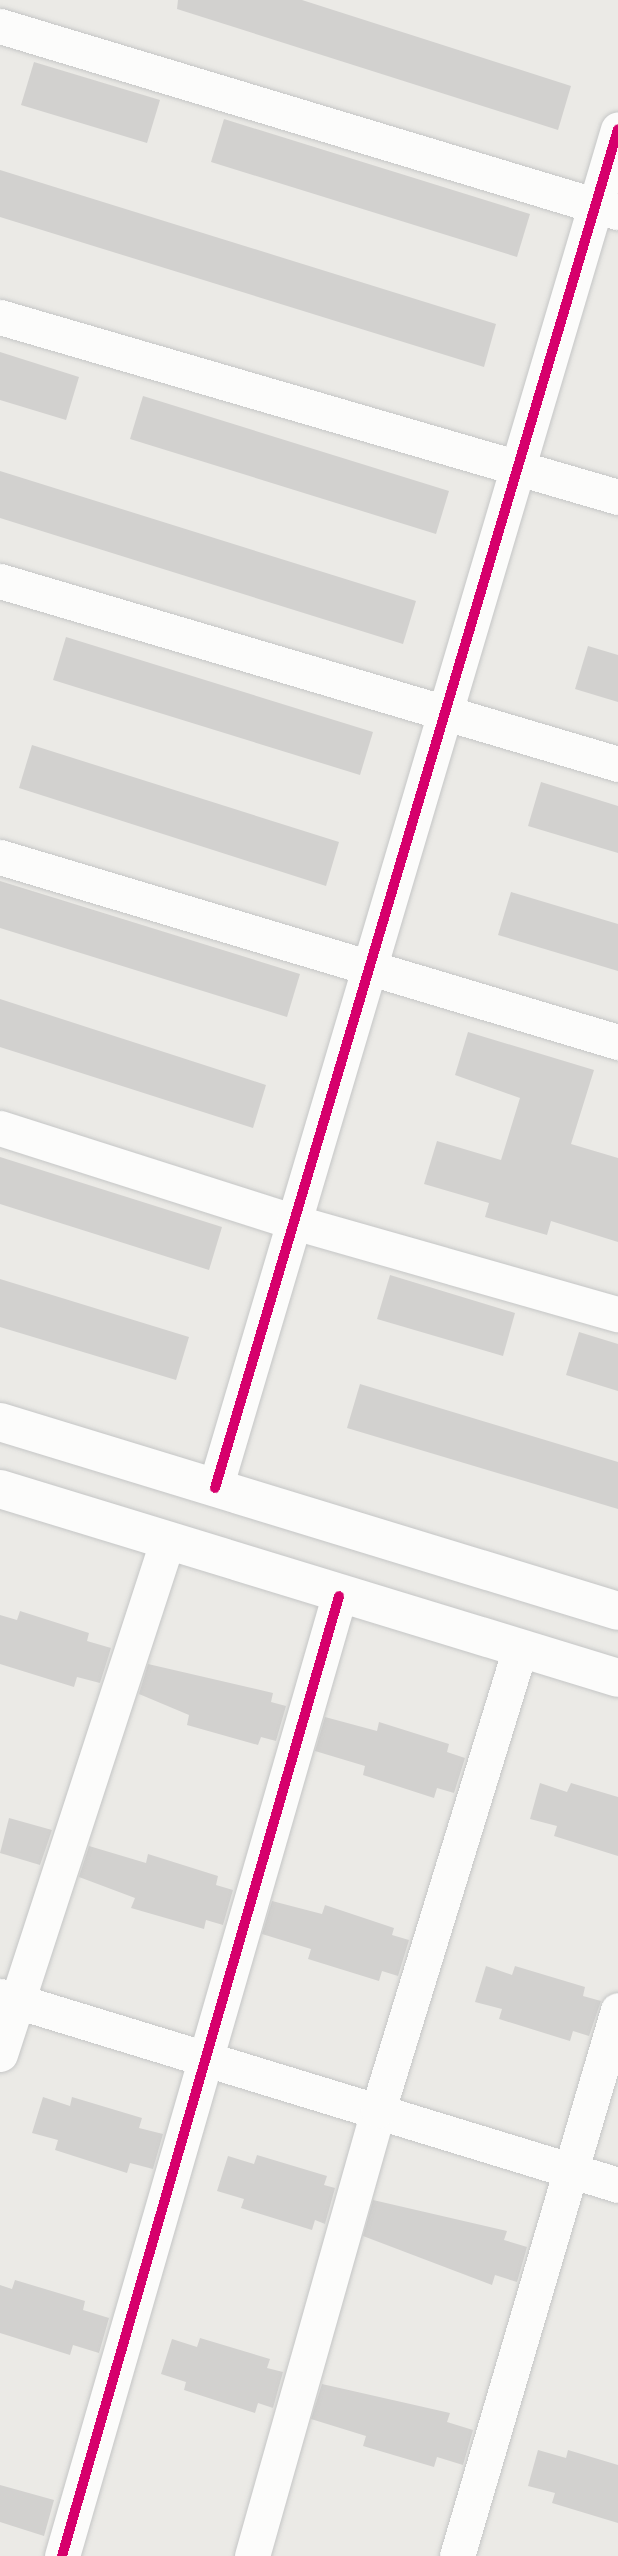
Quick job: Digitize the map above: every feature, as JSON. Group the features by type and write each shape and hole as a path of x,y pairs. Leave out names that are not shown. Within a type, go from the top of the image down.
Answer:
{"street":[{"path":"0,26 607,209"},
{"path":"215,1488 518,467 607,209 618,129"},
{"path":"0,317 618,497"},
{"path":"0,581 618,764"},
{"path":"0,857 618,1042"},
{"path":"0,1128 294,1222 618,1314"},
{"path":"0,1422 618,1611"},
{"path":"0,1489 340,1596 618,1678"},
{"path":"0,2054 7,1998 167,1542"},
{"path":"62,2556 340,1596"},
{"path":"252,2556 378,2110 520,1648"},
{"path":"7,1998 618,2185"},
{"path":"457,2556 618,2010"}],"building":[{"path":"178,0 302,0 571,86 558,130 177,9"},
{"path":"34,62 160,100 147,143 21,105"},
{"path":"224,119 530,214 517,257 211,162"},
{"path":"0,170 496,324 484,367 0,217"},
{"path":"0,352 79,377 66,420 0,400"},
{"path":"143,396 449,491 436,534 130,439"},
{"path":"0,471 416,601 403,644 0,518"},
{"path":"66,637 373,732 360,775 53,680"},
{"path":"588,646 618,655 618,702 575,689"},
{"path":"32,745 339,842 326,886 19,788"},
{"path":"541,782 618,806 618,853 528,826"},
{"path":"0,881 300,974 287,1017 0,928"},
{"path":"511,892 618,924 618,971 498,935"},
{"path":"0,999 266,1085 253,1128 0,1047"},
{"path":"468,1032 594,1070 571,1144 618,1158 618,1242 551,1221 547,1235 485,1217 489,1203 424,1184 437,1141 501,1160 520,1098 455,1075"},
{"path":"0,1157 222,1227 209,1270 0,1204"},
{"path":"390,1275 515,1313 503,1356 377,1319"},
{"path":"0,1279 189,1337 176,1380 0,1327"},
{"path":"579,1332 618,1344 618,1391 566,1375"},
{"path":"360,1384 618,1462 618,1509 347,1428"},
{"path":"20,1611 89,1633 87,1641 111,1648 100,1683 77,1677 74,1687 0,1664 0,1615 17,1620"},
{"path":"148,1664 273,1693 271,1702 286,1706 276,1741 261,1737 258,1745 187,1725 189,1715 139,1694"},
{"path":"325,1717 377,1731 379,1722 449,1744 447,1752 465,1758 454,1793 437,1788 434,1798 363,1775 365,1766 315,1751"},
{"path":"540,1783 567,1792 571,1783 618,1797 618,1856 554,1836 557,1826 530,1819"},
{"path":"9,1818 52,1830 40,1865 0,1853"},
{"path":"89,1846 146,1863 148,1854 218,1876 216,1885 233,1890 223,1925 206,1920 204,1929 131,1908 135,1898 79,1877"},
{"path":"272,1901 322,1914 325,1905 394,1928 392,1935 409,1940 398,1976 382,1971 379,1981 308,1959 311,1949 262,1934"},
{"path":"486,1966 512,1975 515,1966 585,1987 583,1996 601,2001 589,2036 573,2031 570,2041 499,2019 502,2009 475,2002"},
{"path":"43,2097 70,2106 72,2097 142,2118 139,2128 163,2134 153,2169 130,2163 127,2173 55,2150 58,2140 32,2133"},
{"path":"257,2155 327,2176 324,2185 335,2188 325,2224 315,2220 312,2230 241,2208 244,2199 217,2191 228,2156 254,2164"},
{"path":"373,2200 507,2231 504,2240 527,2247 517,2282 495,2275 492,2285 363,2236"},
{"path":"15,2280 85,2301 83,2310 109,2318 99,2353 73,2345 70,2355 0,2333 0,2285 12,2289"},
{"path":"200,2338 270,2359 267,2368 283,2372 273,2408 258,2403 255,2413 184,2390 186,2382 161,2374 172,2339 197,2347"},
{"path":"322,2384 450,2413 447,2422 473,2430 463,2465 437,2457 434,2467 363,2446 366,2436 311,2419"},
{"path":"538,2450 566,2458 568,2450 618,2465 618,2523 552,2503 555,2493 528,2486"},
{"path":"0,2485 54,2500 44,2536 0,2522"}],"cycle path":[{"path":"215,1488 618,129"},
{"path":"62,2556 339,1596"}]}
